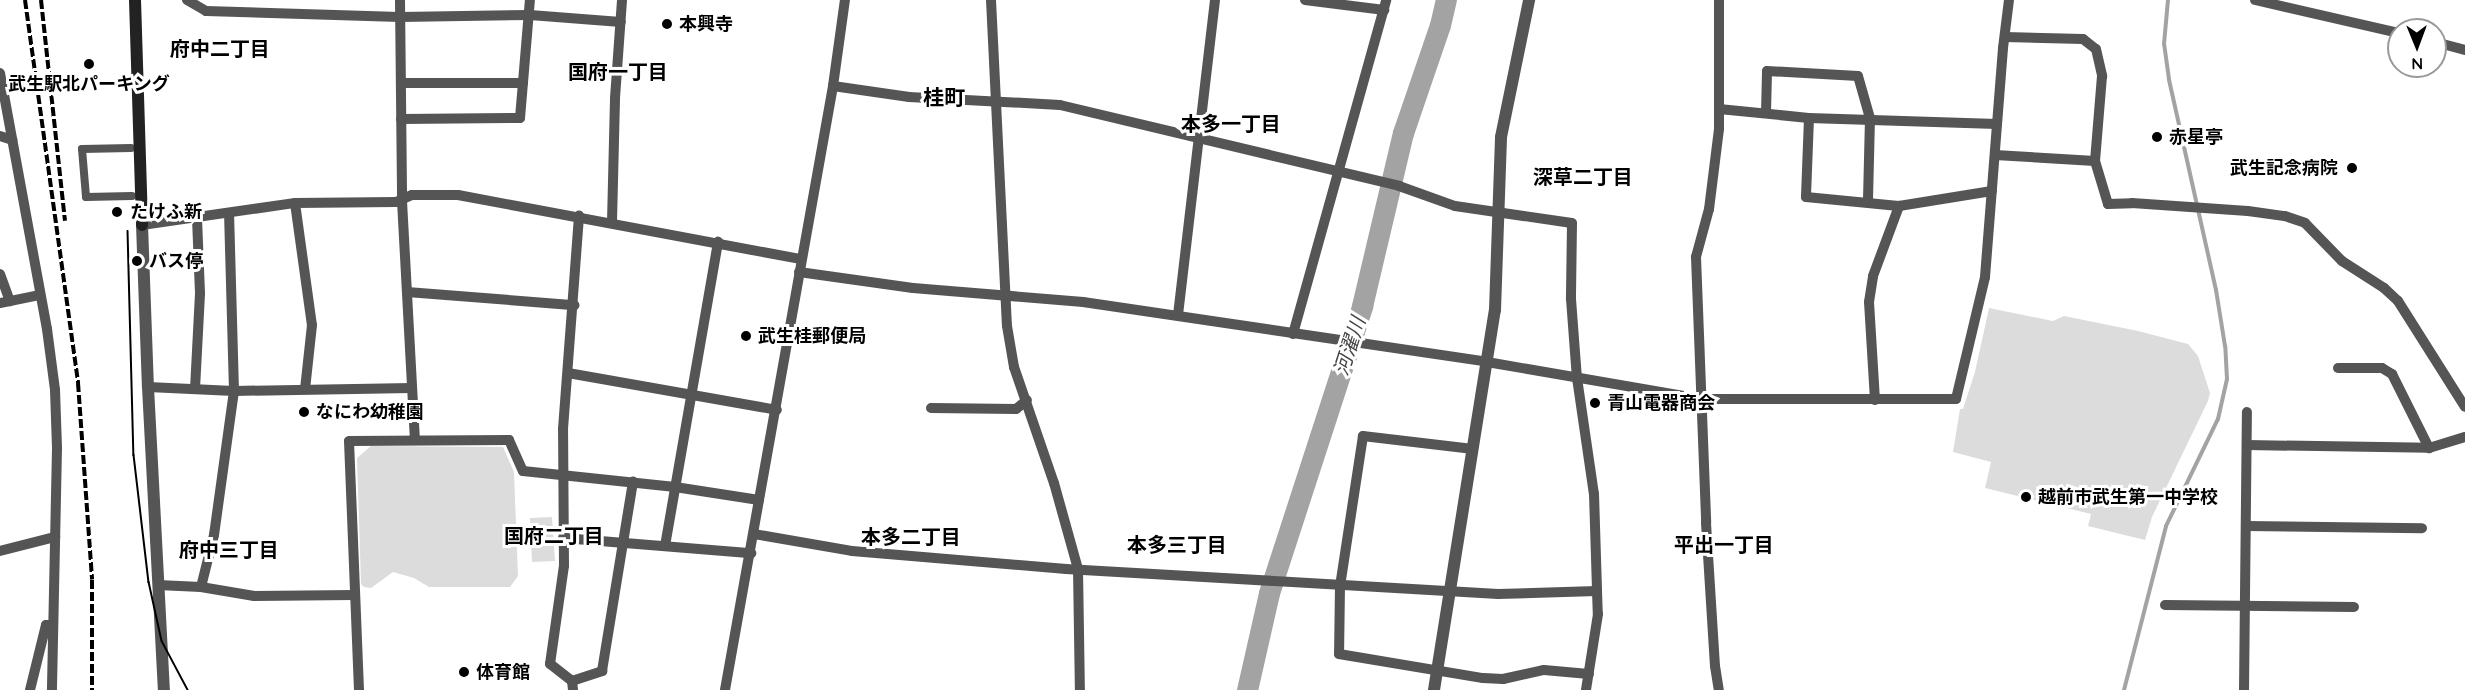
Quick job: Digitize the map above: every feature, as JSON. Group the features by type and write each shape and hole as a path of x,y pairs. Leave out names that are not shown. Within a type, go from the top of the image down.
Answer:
{"main road":[{"path":"135,0 142,225"}],"street":[{"path":"187,0 206,10 400,17 530,15 621,22"},
{"path":"400,0 402,201 415,440"},
{"path":"401,119 520,118 530,0"},
{"path":"612,222 615,98 622,0"},
{"path":"725,690 777,410 801,259 833,86 845,0"},
{"path":"991,0 1006,297 1013,360 1078,569 1080,690"},
{"path":"1178,315 1215,0"},
{"path":"1293,334 1385,5 1305,0"},
{"path":"1434,690 1495,310 1501,137 1529,0"},
{"path":"1719,0 1719,109 1709,209 1696,257 1707,552 1715,666 1719,690"},
{"path":"799,272 913,288 1006,297 1051,298 1178,315 1487,362 1701,399 1956,399 1985,277 1997,124 2010,0"},
{"path":"2255,0 2387,30"},
{"path":"2005,37 2083,39 2096,49 2102,76 2095,161 2108,204 2187,206 2285,216 2313,229 2342,261 2384,288 2398,301 2465,407"},
{"path":"2447,45 2465,50"},
{"path":"1766,114 1767,72 1858,76 1870,118 1868,202"},
{"path":"0,73 55,390 57,448 52,690"},
{"path":"401,83 523,83"},
{"path":"833,86 909,97 1060,105 1399,186 1455,206 1572,223 1571,299 1577,378 1594,494 1598,591 1598,614 1586,690"},
{"path":"1719,109 1809,118 1870,118 1997,124"},
{"path":"1809,118 1806,197 1899,206 1992,191"},
{"path":"0,136 12,140"},
{"path":"131,148 82,149 86,197 132,196"},
{"path":"1995,155 2095,161"},
{"path":"164,690 142,225 295,203 402,201 412,195 458,195 801,259"},
{"path":"295,203 312,325 305,389"},
{"path":"1875,400 1869,302 1873,276 1899,206"},
{"path":"201,587 214,535 234,391 229,214"},
{"path":"579,216 562,474 564,566 550,664 573,685 602,671 633,482"},
{"path":"195,389 200,292 197,218"},
{"path":"665,546 718,242"},
{"path":"0,274 5,302 40,295"},
{"path":"407,292 574,304"},
{"path":"2338,368 2382,368 2392,374 2429,448"},
{"path":"568,373 777,410"},
{"path":"148,387 234,391 412,388"},
{"path":"932,408 1016,410 1027,400"},
{"path":"2244,690 2247,412"},
{"path":"1473,449 1363,436 1340,586 1339,654 1438,671 1503,679 1544,670 1589,674"},
{"path":"2247,445 2429,448 2465,437"},
{"path":"359,690 348,441 508,440 522,471 675,487 759,500"},
{"path":"2246,526 2422,528"},
{"path":"754,534 852,551 1078,569 1523,595 1598,591"},
{"path":"0,551 55,537"},
{"path":"563,538 751,553"},
{"path":"158,585 201,587 254,596 354,595"},
{"path":"2165,604 2354,607"},
{"path":"30,690 46,625 52,625"}],"shaded area":[{"path":"1989,308 2053,321 2064,316 2138,331 2188,344 2198,356 2210,393 2208,401 2152,517 2145,540 2088,526 2091,514 1985,488 1991,462 1953,452 1960,409 1963,409 1975,372"},
{"path":"371,446 503,447 514,472 518,576 510,587 429,587 414,578 393,572 371,588 361,584 357,458"},
{"path":"552,517 555,561 532,562 530,518"}],"waterway":[{"name":"河濯川","path":"1247,690 1269,593 1362,306 1403,133 1440,25 1446,0"},
{"path":"2124,690 2166,526 2218,419 2227,379 2225,346 2216,290 2169,79 2164,44 2168,0"}],"tram line":[{"path":"128,231 134,455 149,582 162,641 188,690"}],"railway":[{"path":"25,0 78,383 92,580 92,690"},
{"path":"41,0 65,221"}],"place":[{"name":"本興寺","path":"667,24"},
{"name":"武生駅北パーキング","path":"89,64"},
{"name":"赤星亭","path":"2157,137"},
{"name":"武生記念病院","path":"2352,168"},
{"name":"たけふ新","path":"117,212"},
{"name":"バス停","path":"137,261"},
{"name":"武生桂郵便局","path":"746,336"},
{"name":"青山電器商会","path":"1595,403"},
{"name":"なにわ幼稚園","path":"304,412"},
{"name":"越前市武生第一中学校","path":"2026,497"},
{"name":"体育館","path":"464,672"}],"district":[{"name":"府中二丁目","path":"220,48"},
{"name":"国府一丁目","path":"618,71"},
{"name":"桂町","path":"944,97"},
{"name":"本多一丁目","path":"1231,123"},
{"name":"深草二丁目","path":"1583,176"},
{"name":"国府二丁目","path":"554,535"},
{"name":"本多二丁目","path":"911,536"},
{"name":"本多三丁目","path":"1177,544"},
{"name":"平出一丁目","path":"1724,544"},
{"name":"府中三丁目","path":"229,549"}]}
